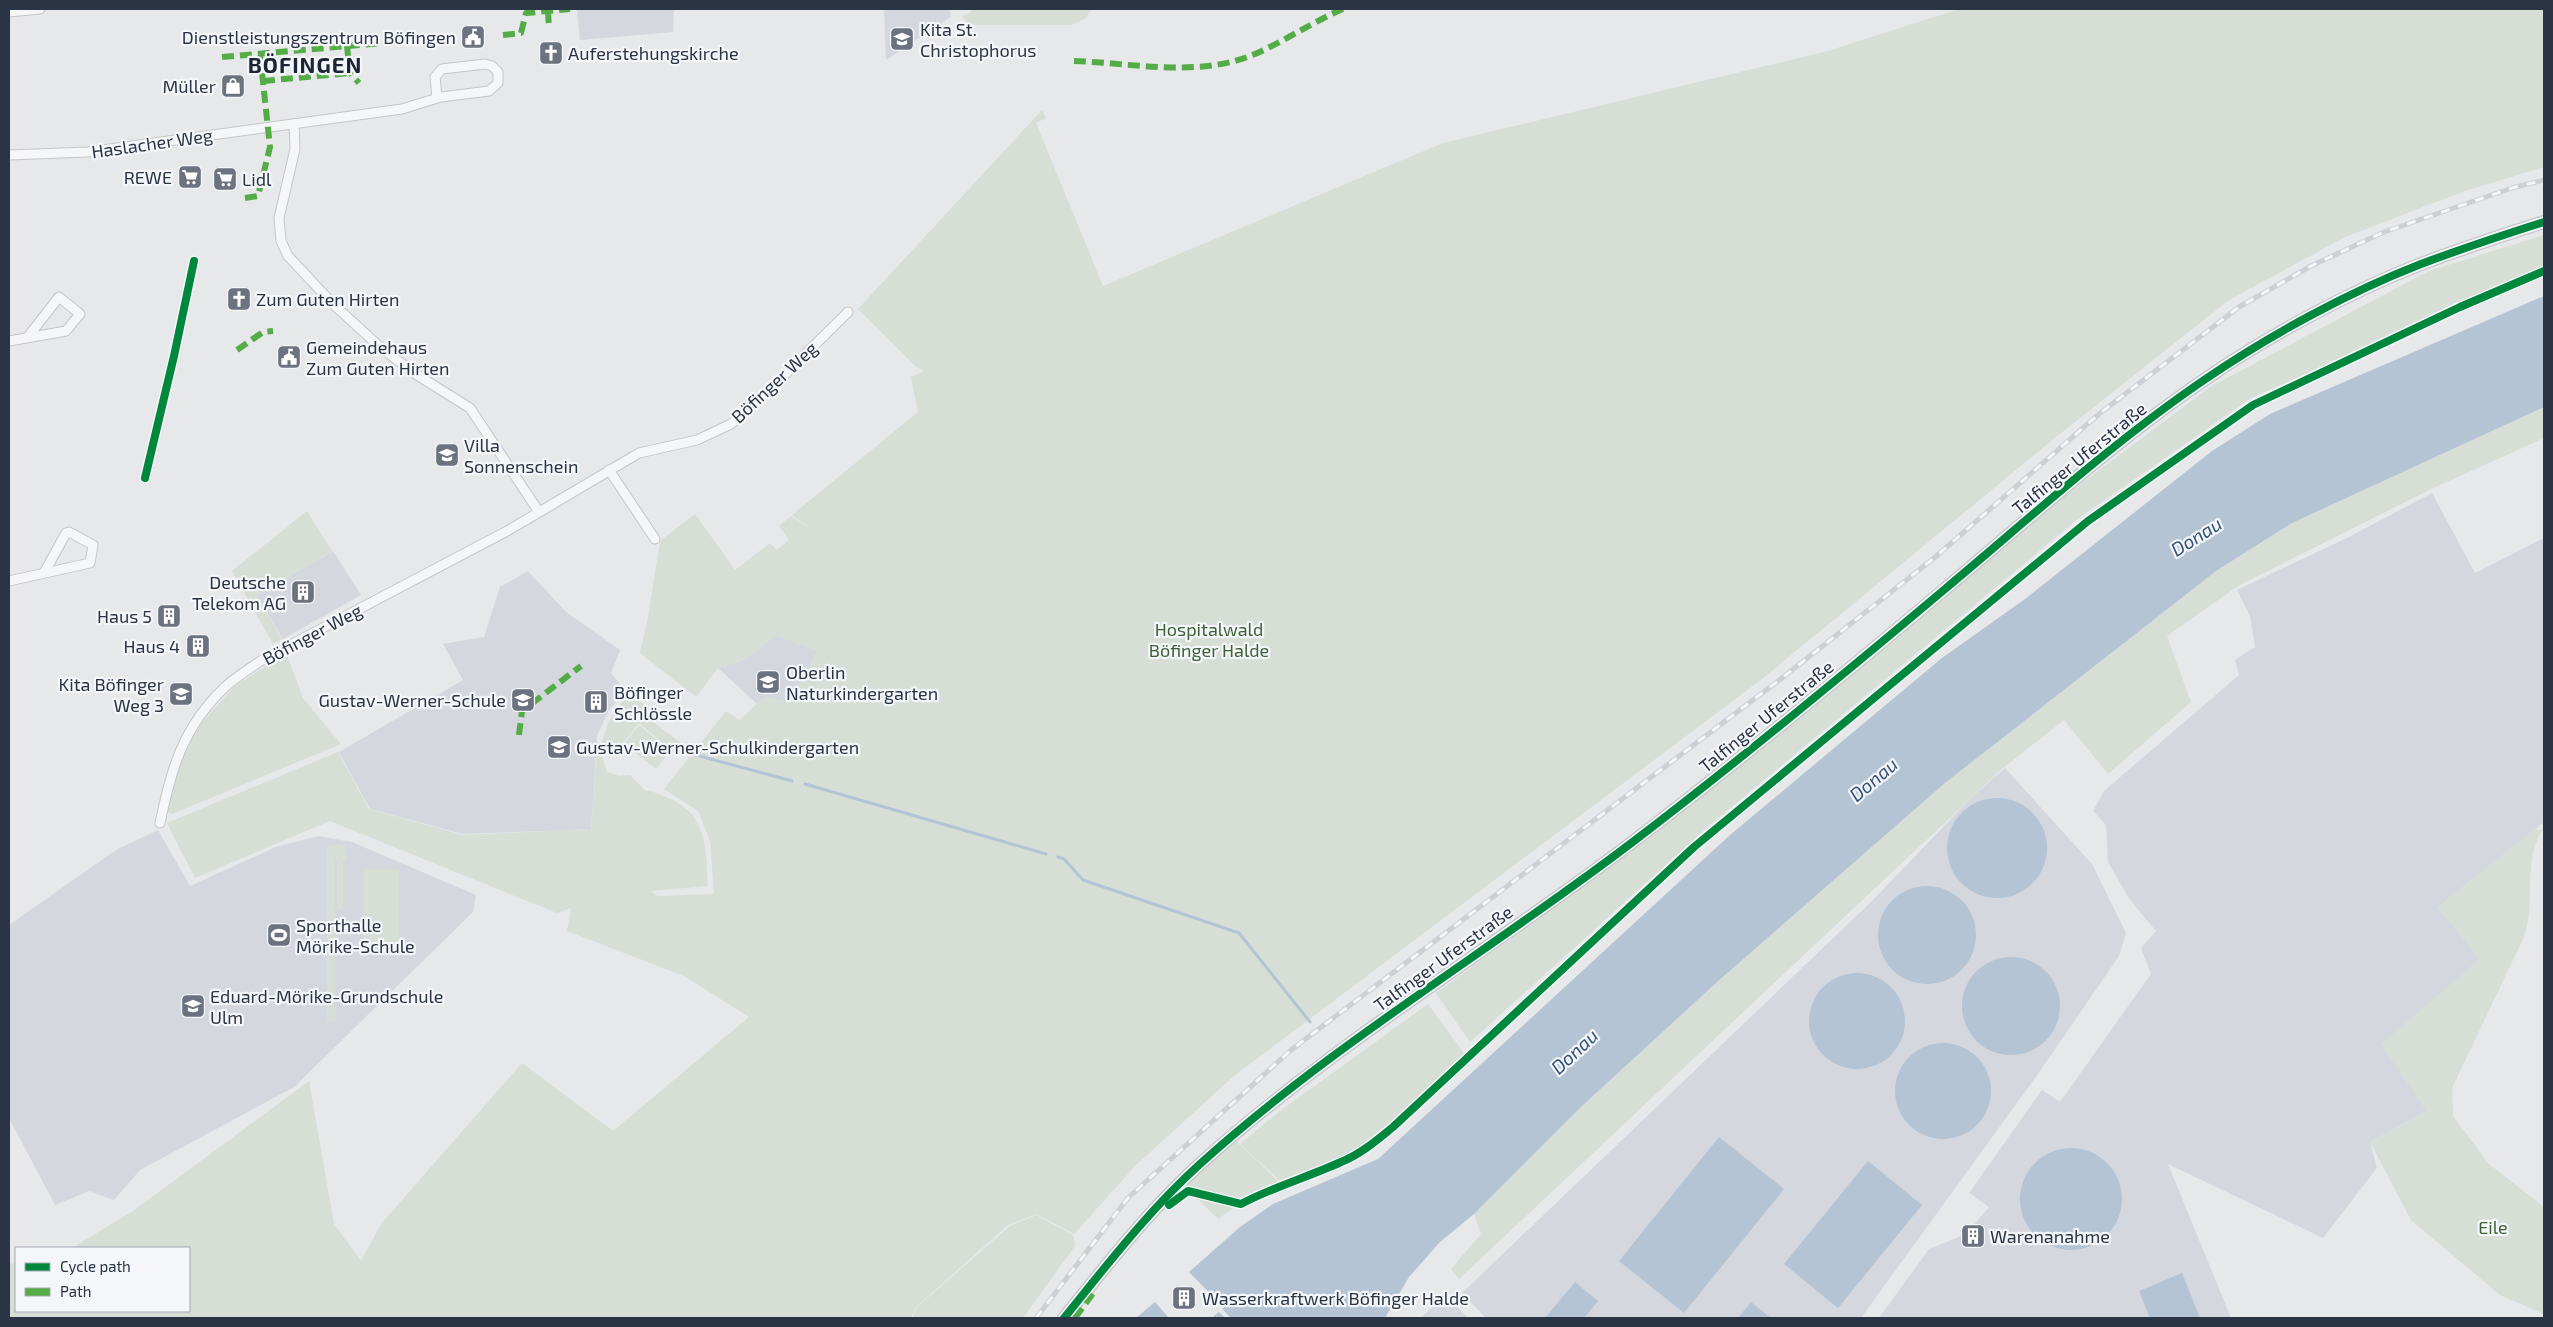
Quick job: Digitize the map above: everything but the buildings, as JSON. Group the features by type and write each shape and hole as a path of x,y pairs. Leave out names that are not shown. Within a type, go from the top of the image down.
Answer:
{"street":[{"path":"9,12 40,9"},
{"name":"Haslacher Weg","path":"9,155 75,154 402,109 437,98 489,91 498,83 498,72 492,66 485,64 442,69 435,77 437,98"},
{"path":"294,124 295,149 280,218 282,241 290,261 378,345 417,375 462,402 473,413 539,512"},
{"name":"Talfinger Uferstraße","path":"1064,1318 1126,1240 1174,1188 1251,1120 1424,989 1631,844 1775,730 1948,587 2077,475 2208,377 2330,306 2417,266 2544,222"},
{"path":"9,340 26,338 66,331 80,314 59,297 26,338"},
{"name":"Böfinger Weg","path":"160,823 170,774 189,729 225,687 262,660 539,512 639,453 697,440 731,424 755,404 848,312"},
{"path":"609,470 655,539"},
{"path":"9,581 90,563 93,545 69,532 66,533 44,573"}],"shaded area":[{"path":"577,9 674,9 673,32 580,40"},
{"name":"Kita St. Christophorus","path":"884,9 949,9 951,17 886,60"},
{"path":"2432,493 2475,573 2544,538 2544,822 2438,907 2480,959 2382,1045 2427,1111 2370,1142 2377,1168 2323,1238 2168,1164 2231,1318 1879,1318 1929,1249 1966,1234 1989,1207 1969,1193 2042,1090 2060,1102 2151,974 2141,948 2156,931 2130,900 2108,862 2106,825 2093,811 2104,791 2239,675 2235,660 2255,647 2250,616 2237,590 2349,537"},
{"path":"333,551 361,595 283,639 257,595"},
{"name":"Gustav-Werner-Schule","path":"528,571 566,612 620,650 611,673 626,691 609,710 597,736 591,829 463,834 370,809 339,752 463,680 443,644 484,637 500,587"},
{"name":"Oberlin Naturkindergarten","path":"776,635 818,651 791,702 764,697 757,704 718,668 746,659"},
{"path":"2005,768 2092,864 2126,933 2119,956 2040,1071 1861,1318 1486,1318 1462,1293 1872,901 1970,799"},
{"name":"Eduard-Mörike-Grundschule Ulm","path":"158,830 190,886 276,847 318,836 352,842 476,895 473,912 294,1087 140,1170 114,1200 89,1191 55,1205 9,1118 9,925 116,850"},
{"path":"1445,1294 1468,1318 1421,1318"}],"green space":[{"path":"971,9 1092,9 1085,19 1071,25 976,25 967,23 962,16 971,12"},
{"name":"Hospitalwald Böfinger Halde","path":"1959,9 2544,9 2544,167 2465,191 2345,237 2229,300 2051,441 1762,679 1235,1075 1136,1165 1074,1234 1036,1214 1008,1225 916,1307 911,1318 9,1318 9,1264 15,1263 15,1312 190,1312 190,1247 74,1247 133,1211 309,1081 334,1224 361,1261 381,1224 522,1063 613,1131 749,1017 684,976 567,931 571,908 557,913 330,821 195,878 167,823 338,752 369,809 463,835 591,829 597,747 600,749 607,772 619,776 630,775 646,791 659,794 683,806 692,815 703,836 707,860 708,886 651,891 657,896 714,894 710,841 698,811 664,789 726,711 740,720 764,697 791,702 817,651 776,636 746,659 718,668 696,697 640,653 648,617 660,541 695,514 735,570 770,543 777,550 789,540 779,526 791,516 811,529 792,515 918,412 911,377 924,371 915,366 858,309 1042,110 1046,118 1036,123 1103,286 1443,143 1828,51"},
{"path":"2544,235 2544,270 2251,398 2079,518 1710,825 1470,1042 1436,993 1645,842 2069,493 2210,387 2429,271"},
{"path":"2544,407 2544,438 2429,490 2238,586 2167,636 2191,702 2108,774 2064,720 2003,768 1459,1279 1451,1269 1481,1234 1474,1214 1582,1106 1716,983 1945,783 2216,571 2292,523"},
{"path":"307,511 332,551 257,595 282,639 273,644 232,571"},
{"path":"286,653 303,698 341,744 172,814 167,811 177,769 196,729 235,686"},
{"path":"629,692 653,712 648,718 685,746 678,756 639,723 614,754 601,744 609,721"},
{"path":"639,725 670,751 656,769 624,744"},
{"name":"Eile","path":"2535,829 2544,831 2542,831 2537,841 2532,861 2529,914 2524,937 2452,1088 2453,1116 2489,1164 2544,1207 2544,1314 2500,1295 2411,1220 2370,1142 2427,1111 2381,1044 2480,959 2438,907"},
{"path":"327,845 346,845 346,859 343,859 343,909 337,909 337,860 335,860 336,1021 327,1021"},
{"path":"363,869 399,869 399,943 363,943"},
{"path":"1428,1004 1466,1056 1364,1148 1341,1161 1280,1181 1240,1144 1280,1111"},
{"path":"1234,1139 1279,1182 1240,1201 1193,1189 1188,1184"},
{"path":"1197,1193 1233,1206 1233,1208 1218,1219 1194,1195"},
{"path":"1036,1215 1073,1235 1075,1246 1023,1318 912,1318 917,1307 1010,1226"}],"water":[{"name":"Donau","path":"2544,296 2544,407 2292,523 2216,571 1945,783 1716,983 1582,1106 1474,1214 1440,1242 1409,1277 1385,1318 1212,1318 1235,1297 1232,1294 1221,1305 1189,1272 1240,1227 1273,1204 1378,1159 1730,835 1942,658 2025,599 2212,451 2270,414"},
{"path":"1997,798 2007,799 2025,806 2039,820 2046,838 2046,858 2039,876 2025,890 2007,897 1997,898 1987,897 1969,890 1955,876 1948,858 1947,848 1948,838 1955,820 1969,806 1987,799"},
{"path":"1927,886 1946,890 1962,900 1972,916 1976,935 1972,954 1962,970 1946,980 1927,984 1908,980 1892,970 1882,954 1878,935 1882,916 1892,900 1908,890"},
{"path":"2011,957 2030,961 2045,972 2056,987 2060,1006 2056,1025 2045,1040 2030,1051 2011,1055 1992,1051 1977,1040 1966,1025 1962,1006 1966,987 1977,972 1992,961"},
{"path":"1857,973 1875,976 1891,987 1902,1003 1905,1021 1902,1039 1891,1055 1875,1066 1857,1069 1839,1066 1823,1055 1812,1039 1809,1021 1812,1003 1823,987 1839,976"},
{"path":"1943,1043 1961,1046 1977,1057 1988,1073 1991,1091 1988,1109 1977,1125 1961,1136 1943,1139 1925,1136 1909,1125 1898,1109 1895,1091 1898,1073 1909,1057 1925,1046"},
{"path":"1719,1137 1784,1189 1684,1313 1619,1261"},
{"path":"2071,1148 2090,1152 2107,1163 2118,1180 2122,1199 2118,1218 2107,1235 2090,1246 2071,1250 2052,1246 2035,1235 2024,1218 2020,1199 2024,1180 2035,1163 2052,1152"},
{"path":"1868,1161 1922,1205 1838,1308 1784,1264"},
{"path":"2182,1273 2200,1318 2150,1318 2139,1291"},
{"path":"1575,1282 1598,1301 1584,1318 1545,1318"},
{"path":"1155,1302 1169,1318 1136,1318"},
{"path":"1751,1302 1771,1318 1738,1318"}],"pier":[{"path":"1187,1273 1231,1318 1225,1318 1217,1310 1220,1307"}],"waterway":[{"path":"696,755 792,781"},
{"path":"805,784 1046,854"},
{"path":"1058,857 1064,859 1083,880 1239,933 1310,1022"}],"railway":[{"path":"1036,1318 1128,1198 1291,1050 1782,678 1933,559 2099,414 2239,307 2311,266 2384,232 2512,188 2544,180"}],"marked path":[{"path":"503,35 521,33 526,13 570,9"},
{"path":"1074,61 1166,67 1212,66 1255,54 1343,9"},
{"path":"548,11 549,29"},
{"path":"222,57 417,40"},
{"path":"347,46 350,73 359,83"},
{"path":"245,198 258,196 270,147 260,54"},
{"path":"263,81 350,73"},
{"path":"237,350 263,332 273,331"},
{"path":"519,735 522,711 581,666"},
{"path":"1075,1318 1094,1292"}],"cycle path":[{"path":"1064,1318 1129,1238 1163,1200 1200,1164 1251,1120 1358,1038 1580,881 1674,810 1830,685 2073,480 2139,427 2231,362 2283,330 2338,301 2421,264 2544,222"},
{"path":"145,478 194,261"},
{"path":"1169,1205 1188,1191 1241,1204 1265,1192 1348,1159 1362,1151 1393,1127 1694,847 2088,521 2253,405 2460,307 2544,271"}],"place":[{"name":"Dienstleistungszentrum Böfingen","path":"473,37"},
{"name":"Kita St. Christophorus","path":"902,39"},
{"name":"Auferstehungskirche","path":"551,53"},
{"name":"Müller","path":"233,86"},
{"name":"REWE","path":"190,177"},
{"name":"Lidl","path":"225,179"},
{"name":"Zum Guten Hirten","path":"239,299"},
{"name":"Gemeindehaus Zum Guten Hirten","path":"289,357"},
{"name":"Villa Sonnenschein","path":"447,455"},
{"name":"Deutsche Telekom AG","path":"303,592"},
{"name":"Haus 5","path":"169,616"},
{"name":"Haus 4","path":"198,646"},
{"name":"Oberlin Naturkindergarten","path":"768,682"},
{"name":"Kita Böfinger Weg 3","path":"181,694"},
{"name":"Gustav-Werner-Schule","path":"523,700"},
{"name":"Böfinger Schlössle","path":"596,702"},
{"name":"Gustav-Werner-Schulkindergarten","path":"559,747"},
{"name":"Sporthalle Mörike-Schule","path":"279,935"},
{"name":"Eduard-Mörike-Grundschule Ulm","path":"193,1006"},
{"name":"Warenanahme","path":"1973,1236"},
{"name":"Wasserkraftwerk Böfinger Halde","path":"1184,1298"}],"district":[{"name":"BÖFINGEN","path":"305,64"}]}
